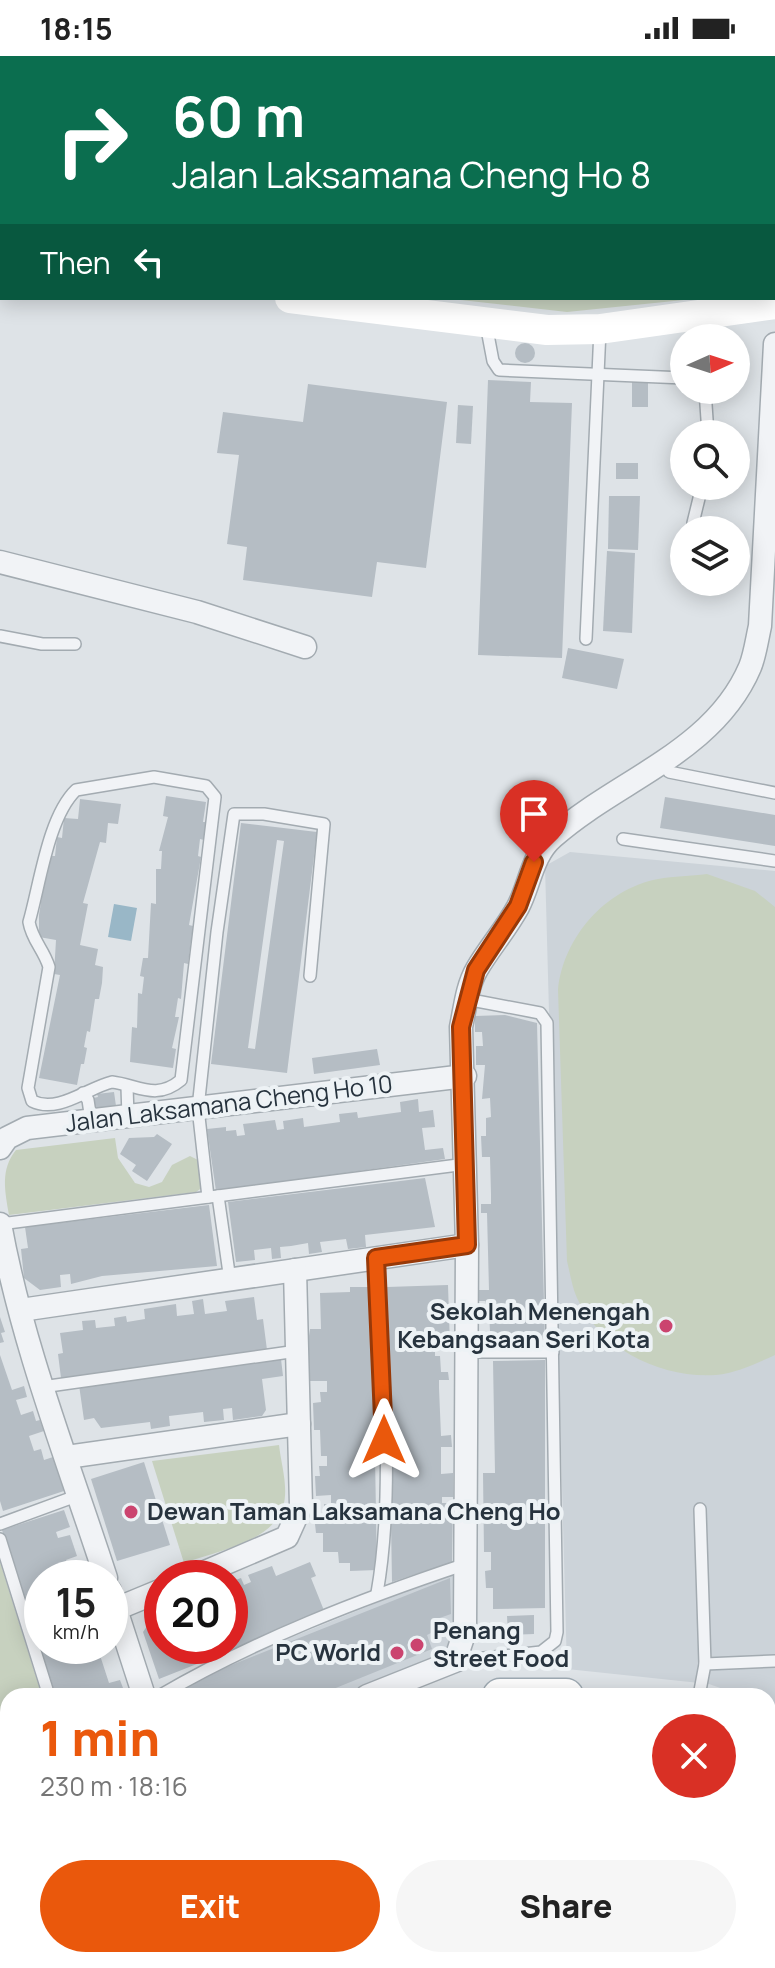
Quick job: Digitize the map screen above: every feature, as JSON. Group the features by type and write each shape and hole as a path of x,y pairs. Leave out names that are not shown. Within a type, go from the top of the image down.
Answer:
{"street":[{"path":"305,300 547,330 600,329 775,304"},
{"path":"387,1688 455,1661 465,1631 467,1245 465,1076 461,1027 466,999 476,970 518,906 534,862 551,839 665,763 731,701 751,666 769,573 775,344"},
{"path":"0,562 197,612 305,647"},
{"name":"Jalan Laksamana Cheng Ho 10","path":"0,1148 7,1138 27,1128 465,1076"},
{"path":"0,1224 9,1273 42,1387 100,1560"},
{"path":"21,1310 467,1245"},
{"path":"233,1560 287,1537 301,1506 295,1270"},
{"path":"67,1457 299,1424"},
{"path":"128,1646 141,1688"}],"lane":[{"path":"486,324 493,361 499,370 670,378"},
{"path":"586,639 600,329"},
{"path":"0,636 42,644 75,644"},
{"path":"665,763 669,772 684,778 775,793"},
{"path":"154,777 206,786 215,797 216,816 181,1080 172,1087 143,1092 112,1082 83,1093 62,1103 40,1105 32,1101 28,1088 49,967 45,954 32,937 29,922 58,819 67,799 76,790 154,777"},
{"path":"230,1280 198,1108 217,932 234,814 264,814 324,824 310,976"},
{"path":"623,839 775,861"},
{"path":"455,1661 541,1652 555,1641 547,1023 540,1013 466,999"},
{"path":"127,1087 128,1116"},
{"path":"83,1093 88,1100 91,1120"},
{"path":"0,1224 466,1164"},
{"path":"376,1258 383,1365 384,1464 383,1562 377,1593"},
{"path":"42,1387 297,1351"},
{"path":"467,1352 553,1352"},
{"path":"0,1524 79,1495"},
{"path":"700,1509 705,1664 700,1688"},
{"path":"0,1539 47,1688"},
{"path":"173,1688 204,1670 377,1593 466,1563"},
{"path":"705,1664 775,1661"}],"shaded area":[{"name":"Sekolah Menengah Kebangsaan Seri Kota","path":"570,852 775,871 775,1688 720,1688 709,1684 567,1669 545,866"},
{"path":"458,1570 457,1650 364,1688 179,1688 225,1664 248,1664 248,1655"}],"green space":[{"path":"461,300 684,300 567,312"},
{"path":"707,874 755,891 775,907 775,1355 724,1374 695,1375 654,1366 617,1346 587,1316 572,1285 567,1261 558,990 568,952 590,919 604,905 639,885 664,878"},
{"path":"115,1138 118,1158 135,1183 149,1187 162,1182 172,1165 190,1156 200,1161 203,1187 196,1192 9,1215 6,1173 16,1150"},
{"path":"279,1445 284,1476 283,1507 277,1519 255,1537 193,1560 183,1560 152,1461"},
{"path":"0,1562 24,1639 24,1664 32,1664 39,1688 0,1688"}],"water":[{"path":"114,904 137,908 131,941 108,937"}],"building":[{"path":"525,343 532,346 535,353 532,360 525,363 518,360 515,353 518,346"},
{"path":"488,380 531,382 530,402 572,403 562,658 478,655"},
{"path":"632,382 648,382 648,407 632,407"},
{"path":"308,384 447,402 426,568 377,562 372,597 243,580 247,547 227,544 239,455 217,453 223,412 303,422"},
{"path":"458,405 473,406 471,444 456,443"},
{"path":"616,463 638,463 638,479 616,479"},
{"path":"609,496 640,496 638,550 608,549"},
{"path":"607,551 635,553 632,633 603,631"},
{"path":"568,648 624,659 617,689 562,678"},
{"path":"166,796 206,802 204,840 200,839 198,856 201,857 189,925 193,926 188,964 184,963 181,999 178,998 175,1017 179,1017 172,1048 176,1049 173,1068 130,1062 132,1027 137,1028 138,993 142,994 144,977 140,976 143,958 148,958 151,903 156,904 156,869 161,869 162,851 159,851 168,817 163,816"},
{"path":"665,797 775,815 775,846 660,828"},
{"path":"80,799 121,804 118,824 108,823 106,843 100,842 83,903 88,904 80,945 98,949 95,965 103,967 99,999 95,999 90,1032 87,1031 84,1047 87,1048 84,1064 81,1064 77,1085 39,1078 60,975 54,974 56,940 39,937 39,915 45,876 51,856 55,856 57,837 62,838 64,818 78,819"},
{"path":"241,823 317,832 287,1073 211,1064","holes":["277,840 284,841 255,1049 248,1048"]},
{"path":"505,1015 537,1023 545,1343 481,1344 481,1332 490,1332 489,1309 486,1309 485,1301 479,1301 479,1290 489,1290 487,1213 481,1213 481,1204 491,1204 491,1194 490,1157 482,1157 481,1136 486,1136 486,1118 491,1117 490,1098 482,1099 485,1065 476,1065 476,1046 483,1046 482,1032 475,1032 475,1016"},
{"path":"377,1049 380,1065 314,1074 312,1058"},
{"path":"114,1092 116,1106 94,1108 93,1098 98,1097 97,1094"},
{"path":"418,1099 419,1112 433,1110 435,1127 422,1128 425,1150 443,1148 445,1159 216,1191 207,1129 226,1127 226,1131 236,1130 237,1136 245,1135 243,1124 275,1120 277,1130 284,1129 283,1121 303,1118 304,1127 340,1122 339,1114 357,1112 358,1118 401,1112 400,1102"},
{"path":"157,1134 172,1144 147,1181 132,1171 136,1165 120,1154 129,1138 154,1137"},
{"path":"425,1178 435,1227 365,1235 366,1247 348,1249 346,1239 320,1242 322,1252 309,1254 308,1243 280,1247 281,1258 272,1259 271,1248 254,1250 255,1260 236,1262 228,1202"},
{"path":"209,1205 217,1266 102,1276 71,1284 70,1274 60,1275 61,1287 40,1290 24,1278 21,1249 28,1248 25,1227"},
{"path":"448,1285 450,1345 435,1346 435,1356 440,1356 441,1372 448,1372 449,1380 439,1380 439,1388 441,1436 451,1435 452,1447 441,1447 441,1474 453,1473 453,1497 442,1497 442,1503 453,1503 452,1562 392,1582 387,1287"},
{"path":"350,1287 372,1287 377,1570 350,1571 350,1563 339,1563 338,1552 323,1552 323,1533 316,1533 315,1524 325,1524 324,1504 331,1504 331,1495 316,1496 315,1476 320,1476 319,1466 327,1466 327,1456 321,1456 320,1430 314,1430 313,1403 321,1402 320,1392 327,1392 327,1381 310,1381 310,1329 321,1329 320,1293 350,1292"},
{"path":"254,1297 257,1320 263,1319 267,1350 61,1378 58,1354 63,1353 60,1333 83,1330 82,1321 95,1320 96,1328 115,1326 114,1318 126,1316 127,1322 145,1319 144,1309 176,1304 177,1316 194,1314 192,1301 203,1299 205,1314 227,1311 225,1301"},
{"path":"0,1317 5,1332 1,1333 4,1342 0,1343"},
{"path":"0,1355 12,1390 24,1386 27,1397 16,1400 21,1415 33,1411 44,1431 29,1436 34,1451 41,1449 44,1460 53,1457 64,1491 3,1511 0,1501"},
{"path":"281,1359 283,1376 262,1379 266,1410 262,1416 233,1420 232,1408 223,1409 224,1420 204,1422 203,1412 169,1416 170,1426 151,1429 150,1422 101,1428 94,1418 84,1420 79,1385"},
{"path":"545,1360 545,1608 493,1609 493,1588 486,1588 485,1571 491,1570 491,1552 484,1552 483,1473 495,1473 493,1361"},
{"name":"Dewan Taman Laksamana Cheng Ho","path":"144,1462 170,1545 117,1560 91,1479"},
{"path":"64,1510 70,1527 56,1532 58,1538 70,1535 77,1556 66,1560 24,1560 24,1598 2,1530"},
{"path":"310,1562 316,1576 311,1578 325,1613 248,1644 248,1583 251,1582 248,1575 272,1566 276,1576"},
{"path":"450,1578 451,1614 431,1621 435,1631 427,1635 432,1649 336,1688 187,1688 204,1676 234,1664 248,1664 248,1658"},
{"path":"534,1615 534,1634 508,1635 507,1616"},
{"path":"46,1664 103,1664 109,1683 120,1680 123,1688 53,1688"},
{"path":"154,1664 197,1664 159,1679"}],"place":[{"name":"Sekolah Menengah Kebangsaan Seri Kota","path":"666,1326"},
{"name":"Dewan Taman Laksamana Cheng Ho","path":"131,1512"},
{"name":"Penang Street Food","path":"417,1645"},
{"name":"PC World","path":"397,1653"}],"route":[{"path":"384,1440 376,1258 467,1245 465,1076 461,1027 476,970 518,906 534,862"}]}
